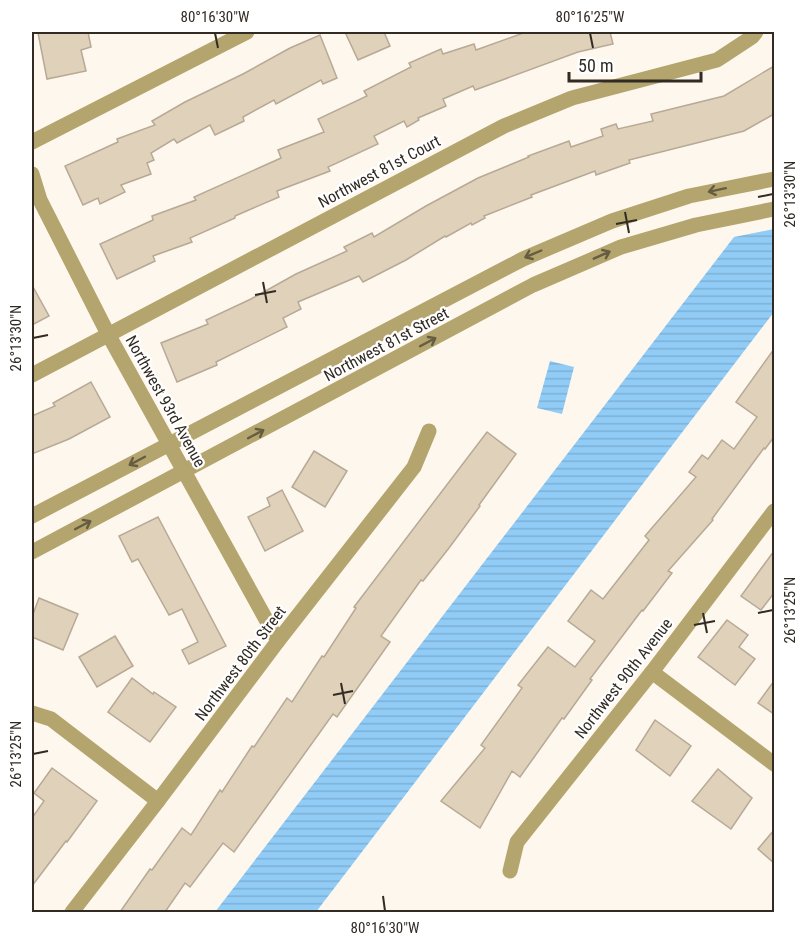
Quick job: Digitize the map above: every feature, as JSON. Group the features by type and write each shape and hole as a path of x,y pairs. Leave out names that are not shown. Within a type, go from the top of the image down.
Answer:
{"street":[{"name":"Northwest 81st Court","path":"32,375 504,126 572,98 717,60 756,32"},
{"path":"32,142 238,34"},
{"name":"Northwest 93rd Avenue","path":"32,174 40,200 108,334 278,641"},
{"name":"Northwest 81st Street","path":"32,516 534,254 612,221 689,196 774,179"},
{"name":"Northwest 81st Street","path":"32,552 543,281 621,247 696,225 774,209"},
{"name":"Northwest 80th Street","path":"72,912 159,801 278,641 414,467 429,431"},
{"name":"Northwest 90th Avenue","path":"510,871 517,842 652,672 774,511"},
{"path":"652,672 774,765"},
{"path":"32,713 51,719 159,801"}],"water":[{"path":"774,229 774,312 316,912 215,912 734,237"},
{"path":"550,361 574,367 562,414 537,408"}],"building":[{"path":"88,32 91,47 81,50 86,71 47,79 38,33"},
{"path":"345,32 384,32 390,46 358,60"},
{"path":"526,32 610,32 613,44 578,52 475,90 473,86 443,99 446,106 418,118 419,120 407,127 404,121 374,136 378,144 328,167 330,171 277,191 279,197 190,238 192,242 153,256 155,261 117,279 100,244 153,220 152,216 196,200 194,197 281,158 278,150 324,132 318,119 367,96 364,91 411,67 409,63 441,49 443,54 474,44 476,50"},
{"path":"320,35 337,78 323,84 321,80 276,104 274,100 243,117 244,121 215,135 210,125 177,143 174,139 151,153 154,160 147,163 151,174 121,185 125,192 100,204 98,198 83,205 65,166 118,142 117,139 155,125 152,121 185,102"},
{"path":"774,66 774,114 744,131 629,160 630,163 596,175 595,171 531,195 532,197 484,216 485,218 472,225 471,223 445,236 406,260 363,282 359,276 298,302 301,309 283,318 287,327 216,362 217,365 177,382 161,343 208,324 206,320 347,251 344,247 372,233 374,237 478,178 569,141 571,147 603,136 601,129 616,124 618,129 653,121 651,114 724,96"},
{"path":"32,285 49,316 32,325"},
{"path":"774,349 774,437 713,520 668,571 672,573 590,679 592,680 520,777 512,771 480,828 441,801 485,748 481,745 522,688 518,685 548,647 575,667 595,641 568,621 591,590 603,599 649,540 645,536 696,477 689,472 702,455 708,459 722,440 734,449 757,417 736,402"},
{"path":"91,382 110,417 69,439 32,454 32,416 55,406 53,403"},
{"path":"487,432 516,454 449,548 423,581 421,580 381,636 390,642 337,717 333,714 234,852 223,843 190,887 185,883 165,912 120,912 182,828 191,835 220,790 222,792 287,698 292,702 356,608 354,607"},
{"path":"314,451 347,471 325,507 292,487"},
{"path":"282,490 303,531 265,551 248,517 270,506 267,498"},
{"path":"158,517 226,646 189,664 182,650 198,642 182,609 169,615 138,559 132,562 119,536"},
{"path":"774,551 774,593 761,610 741,596"},
{"path":"39,598 78,614 63,650 32,637 32,617"},
{"path":"727,620 748,635 739,647 755,659 735,685 698,657"},
{"path":"115,636 133,666 97,687 79,657"},
{"path":"132,678 153,694 154,692 176,707 150,742 108,712"},
{"path":"774,681 774,714 758,703"},
{"path":"655,720 691,746 670,776 636,750"},
{"path":"52,768 97,801 32,886 32,818 44,801 34,793"},
{"path":"718,769 752,798 731,829 692,801"},
{"path":"774,830 774,863 758,849"}]}
